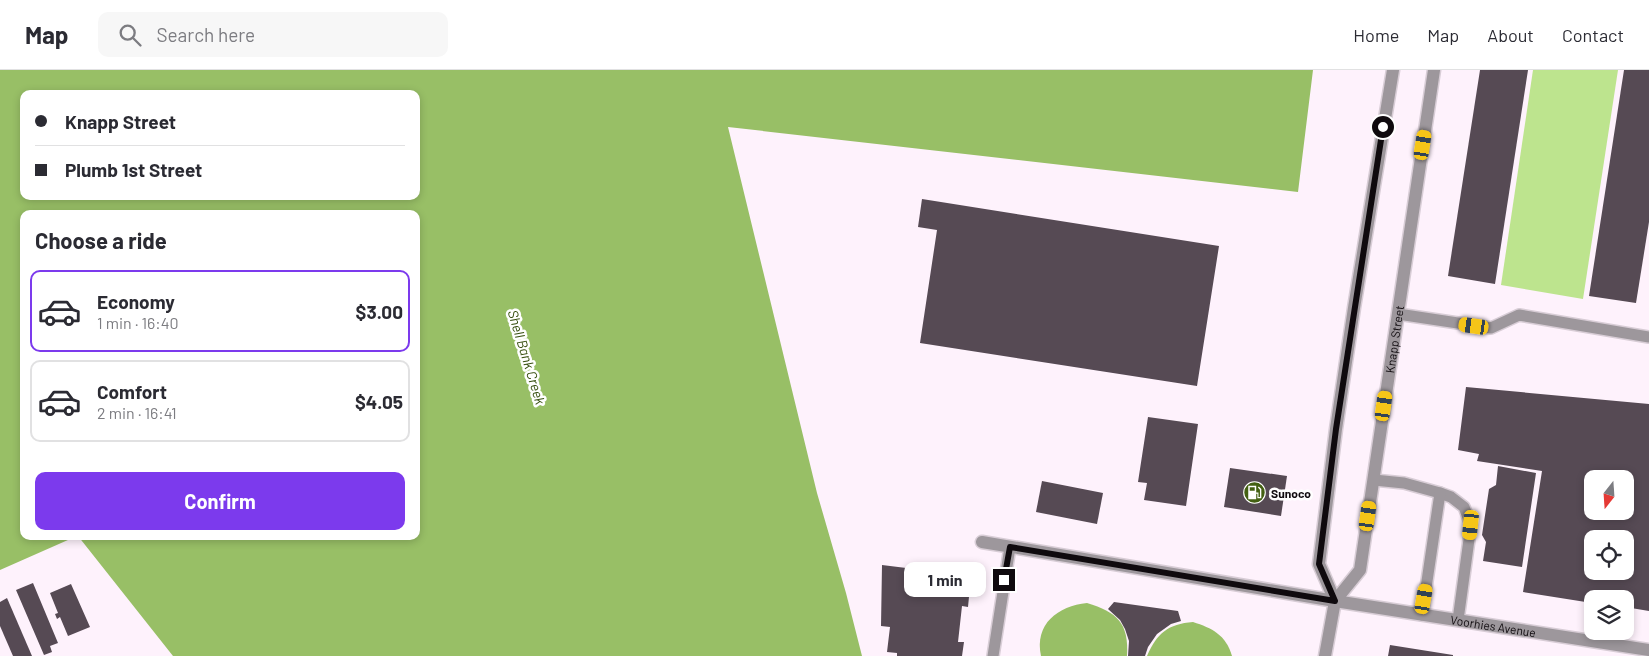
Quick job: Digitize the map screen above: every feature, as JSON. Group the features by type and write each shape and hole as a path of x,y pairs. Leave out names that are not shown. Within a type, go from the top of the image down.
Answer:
{"street":[{"path":"1335,601 1319,564 1351,327 1392,70"},
{"name":"Knapp Street","path":"1325,656 1335,601 1360,570 1434,70"},
{"name":"Voorhies Avenue","path":"982,542 1335,601 1649,650"}],"lane":[{"path":"1398,314 1491,328 1519,315 1649,337"},
{"path":"1374,480 1404,483 1440,493 1451,497 1464,507 1471,525 1458,620"},
{"path":"1422,615 1440,493"},
{"path":"993,656 1010,547"}],"shaded area":[{"path":"1533,70 1618,70 1583,299 1501,285"}],"water":[{"name":"Shell Bank Creek","path":"0,70 1313,70 1298,192 728,127 817,493 862,656 173,656 81,540 420,540 420,210 20,210 20,540 68,540 0,570"},
{"path":"1087,603 1106,610 1119,620 1126,635 1127,656 1041,656 1041,635 1050,619 1067,608"},
{"path":"1193,622 1217,633 1226,643 1232,656 1147,656 1155,641 1164,631 1177,625"}],"building":[{"path":"1480,70 1528,70 1495,284 1448,276"},
{"path":"1624,70 1649,70 1649,222 1636,303 1589,296"},
{"path":"922,199 1219,246 1197,386 920,343 937,230 918,227"},
{"path":"1466,387 1649,404 1649,611 1634,608 1634,590 1584,590 1584,602 1523,592 1542,471 1477,461 1479,454 1458,450"},
{"path":"1148,417 1198,424 1186,506 1144,500 1147,483 1138,482"},
{"path":"1498,466 1536,473 1522,567 1483,561 1486,542 1482,535 1489,489 1496,485"},
{"path":"1230,468 1287,476 1281,516 1224,507"},
{"path":"1042,481 1103,493 1097,524 1036,512"},
{"path":"882,565 971,576 968,607 962,606 958,642 964,642 962,656 897,656 897,653 887,652 890,627 881,626"},
{"path":"33,583 58,643 50,646 52,652 44,655 16,590"},
{"path":"71,584 90,627 68,636 60,617 57,619 55,614 58,613 50,593"},
{"path":"7,598 32,656 13,656 0,626 0,602"},
{"path":"1114,602 1178,611 1181,621 1171,624 1157,634 1148,647 1145,656 1128,656 1129,641 1125,629 1120,620 1108,609"},
{"path":"1390,645 1453,655 1453,656 1388,656"}],"place":[{"name":"Sunoco","path":"1255,493"}],"route":[{"path":"1004,580 1010,547 1335,601 1319,564 1336,429 1383,127"}]}
